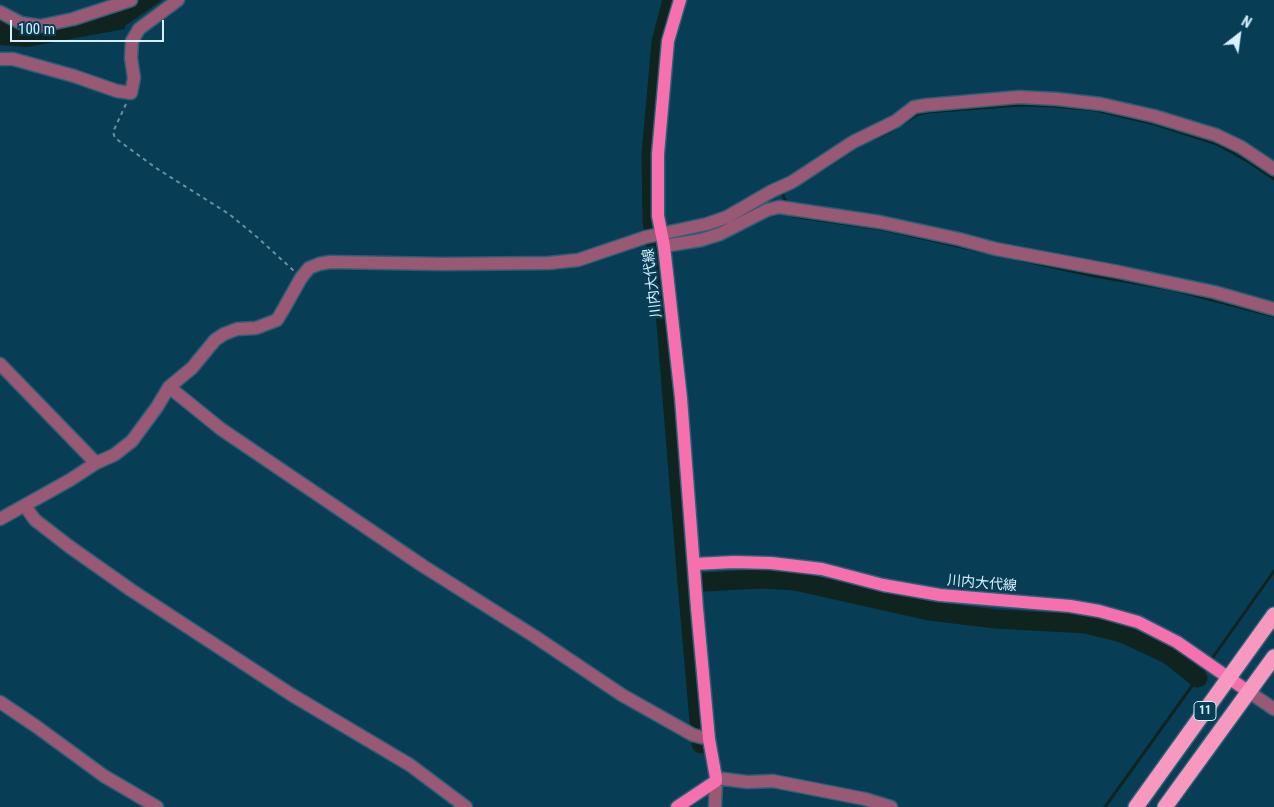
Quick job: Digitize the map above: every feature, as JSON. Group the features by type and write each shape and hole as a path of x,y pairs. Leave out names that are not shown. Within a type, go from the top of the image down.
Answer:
{"highway":[{"name":"11","path":"1136,807 1224,674 1274,615"},
{"name":"11","path":"1165,807 1274,657"}],"main road":[{"name":"川内大代線","path":"680,0 668,41 658,154 659,239 681,398 708,739 716,779"},
{"name":"川内大代線","path":"694,564 771,563 822,570 883,585 940,595 1070,606 1099,611 1138,622 1177,642 1249,692"},
{"path":"677,807 716,779"}],"street":[{"path":"0,12 21,23 40,26 131,0"},
{"path":"0,59 13,59 74,76 117,91 131,93 134,78 131,58 132,41 139,29 178,0"},
{"path":"0,519 96,463 114,456 132,441 157,407 175,392 215,340 237,329 256,328 277,320 301,278 309,268 319,264 330,262 442,264 565,262 659,239 727,217 772,191 792,182 853,142 896,121 914,107 927,105 1019,97 1057,98 1101,104 1154,116 1216,135 1241,147 1274,169"},
{"path":"659,239 701,240 720,234 767,210 779,207 797,209 880,222 996,249 1205,290 1274,309"},
{"path":"0,364 96,463"},
{"path":"175,392 221,429 423,566 534,636 622,695 693,735 708,739"},
{"path":"25,506 35,520 131,590 292,695 402,760 466,807"},
{"path":"1249,692 1274,709"},
{"path":"0,702 38,727 104,776 157,807"},
{"path":"715,807 716,779 747,782 773,781 865,799 891,807"}],"path":[{"path":"131,93 113,132 115,138 156,168 229,214 301,278"}],"shaded area":[{"path":"138,0 162,0 125,26 125,29 27,47 0,45 0,19 17,29 46,31 93,20 132,5"}],"waterway":[{"path":"672,0 661,42 651,154 652,221 664,299 687,583 761,579 795,581 929,611 996,619 1086,624 1122,633 1169,655 1198,678"},
{"path":"876,138 918,114 928,112 1019,105 1095,110 1155,124 1217,144 1274,179"},
{"path":"820,171 840,158"},
{"path":"782,193 787,204"},
{"path":"791,212 793,216 882,229 984,252"},
{"path":"706,231 721,227"},
{"path":"674,239 687,235"},
{"path":"1021,260 1094,276 1170,289 1274,316"},
{"path":"1211,660 1274,571"},
{"path":"687,583 701,744"},
{"path":"1105,807 1207,665"}]}
